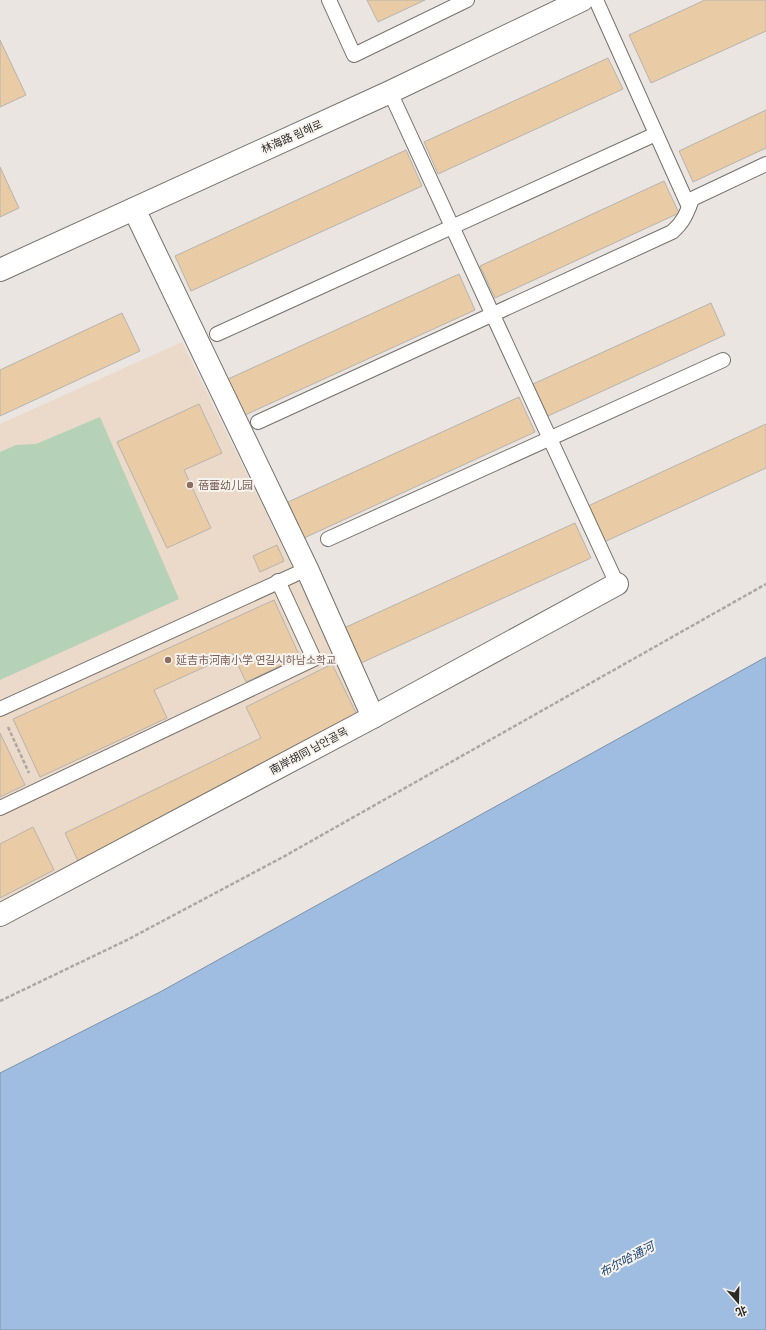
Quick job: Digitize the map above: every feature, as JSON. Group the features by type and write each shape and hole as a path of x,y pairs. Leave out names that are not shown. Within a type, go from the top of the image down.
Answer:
{"street":[{"name":"林海路 림해로","path":"0,270 390,92 582,0"},
{"path":"134,209 307,569 373,717"},
{"name":"南岸胡同 남안골목","path":"0,915 373,717 617,584"}],"lane":[{"path":"329,0 354,55 467,0"},
{"path":"596,0 689,207"},
{"path":"390,92 617,584"},
{"path":"217,334 656,134"},
{"path":"258,422 672,232 680,226 692,199 703,192 766,164"},
{"path":"328,539 723,360"},
{"path":"0,709 307,569"},
{"path":"0,808 314,659 278,581"}],"path":[{"path":"0,1001 127,940 283,857 766,584"},
{"path":"6,723 37,790"}],"shaded area":[{"name":"延吉市河南小学 연길시하남소학교","path":"182,342 285,552 365,721 0,908 0,424"}],"green space":[{"path":"100,417 179,599 0,680 0,452 16,445 36,444"}],"water":[{"name":"布尔哈通河","path":"766,657 766,1330 0,1330 0,1073 160,992"}],"building":[{"path":"367,0 425,0 378,22"},
{"path":"705,0 766,0 766,31 651,83 629,35"},
{"path":"0,40 26,95 0,107"},
{"path":"608,58 623,89 438,174 424,142"},
{"path":"766,110 766,148 693,182 679,151"},
{"path":"406,150 422,186 191,291 175,256"},
{"path":"0,167 19,208 0,217"},
{"path":"664,181 679,213 495,298 480,266"},
{"path":"459,274 475,310 245,415 228,379"},
{"path":"711,303 725,335 548,416 533,384"},
{"path":"122,313 140,351 0,416 0,370"},
{"path":"519,397 535,432 304,538 288,502"},
{"path":"199,404 222,453 184,470 211,528 167,548 117,442"},
{"path":"766,424 766,468 604,542 588,506"},
{"path":"575,523 591,558 361,663 344,628"},
{"path":"277,545 284,561 260,572 253,556"},
{"path":"274,600 300,657 246,682 233,654 154,690 167,718 40,777 13,719"},
{"path":"332,664 361,723 78,861 65,833 261,738 246,707"},
{"path":"0,733 25,785 0,797"},
{"path":"33,827 54,870 0,898 0,844"}],"place":[{"name":"蓓蕾幼儿园","path":"190,485"},
{"name":"延吉市河南小学 연길시하남소학교","path":"168,660"}]}
